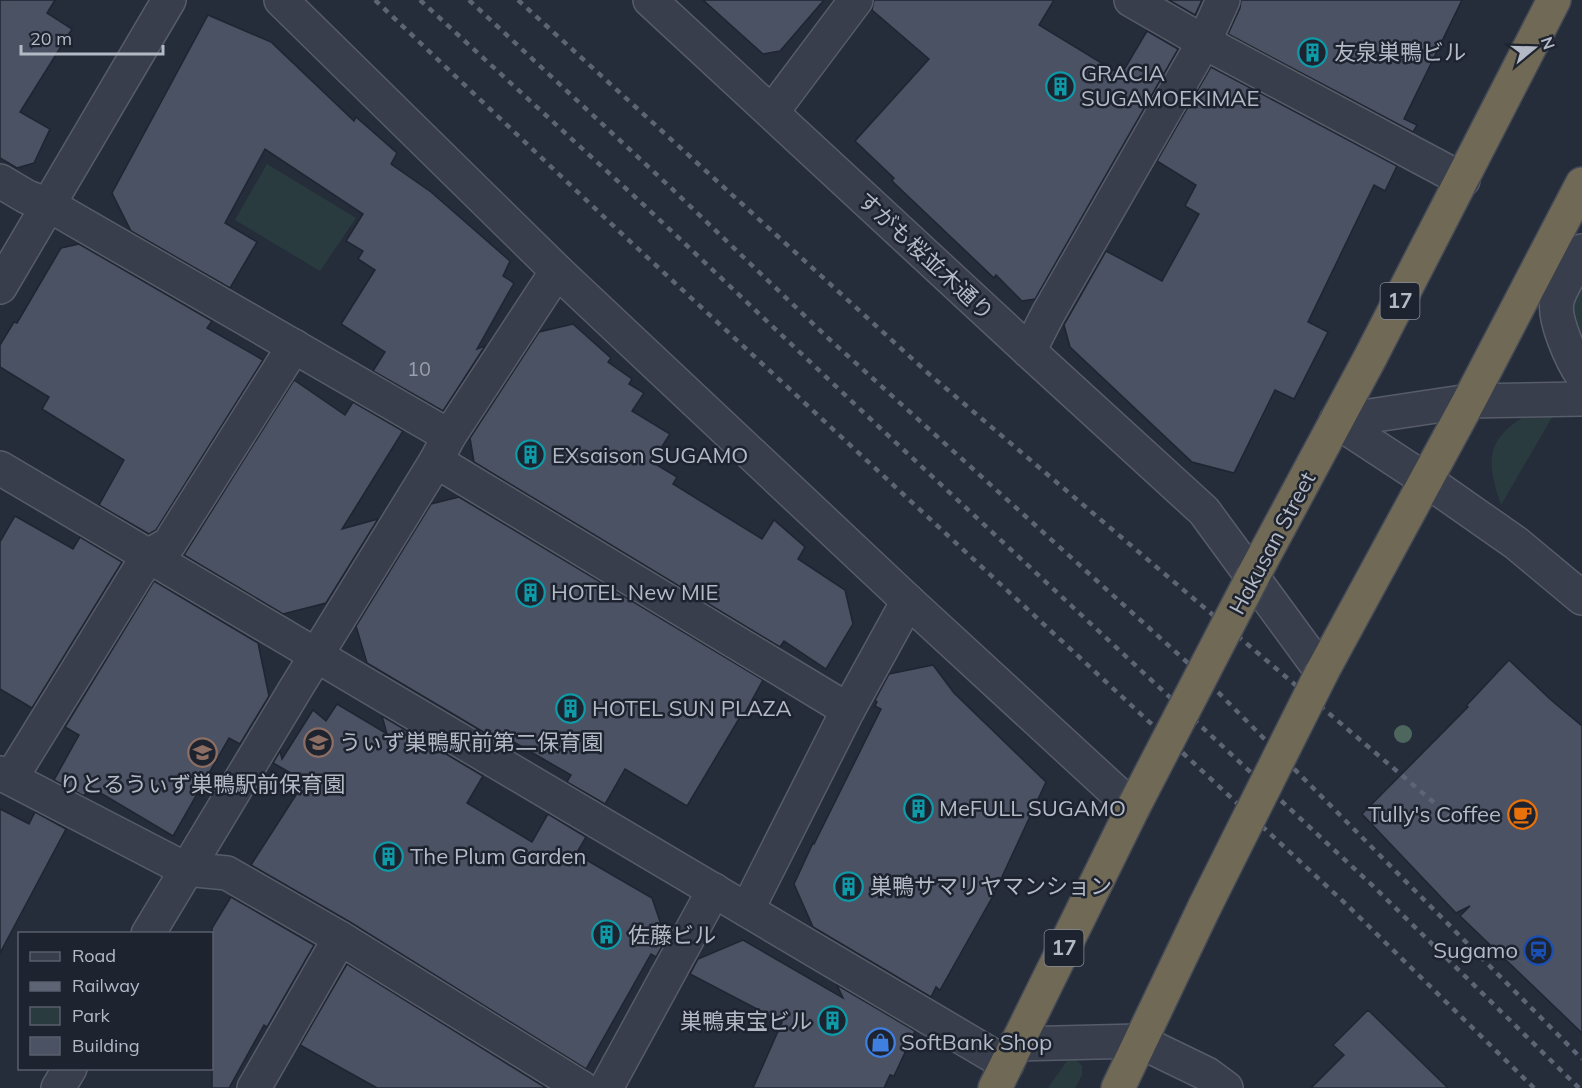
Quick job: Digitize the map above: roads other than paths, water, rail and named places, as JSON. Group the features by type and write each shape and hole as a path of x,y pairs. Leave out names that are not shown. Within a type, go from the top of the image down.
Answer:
{"highway":[{"name":"Hakusan Street","path":"1006,1065 1133,808 1463,180 1554,0"},
{"path":"1118,1088 1205,906 1322,672 1469,401 1582,184"}],"street":[{"path":"0,287 169,0"},
{"path":"281,0 557,271 908,601 1133,808"},
{"name":"すがも桜並木通り","path":"650,0 1204,511 1322,672"},
{"path":"772,112 856,0"},
{"path":"1131,0 1204,42 1463,180"},
{"path":"1029,351 1204,42 1223,0"},
{"path":"0,181 27,197 49,205 294,346 443,449 848,710"},
{"path":"1582,251 1557,302 1562,336 1582,375"},
{"path":"149,932 443,449 557,271"},
{"path":"294,346 170,544 148,556 6,776 185,869 227,873 340,938 582,1088"},
{"path":"1336,421 1469,401 1582,399"},
{"path":"1336,421 1516,543 1582,598"},
{"path":"0,468 1006,1065 1139,1041 1207,1074 1226,1088"},
{"path":"747,910 848,710 908,601"},
{"path":"606,1088 714,890"},
{"path":"254,1088 340,938"},
{"path":"58,1088 68,1070"}],"railway":[{"path":"375,0 621,233 1346,904 1534,1088"},
{"path":"420,0 646,207 1373,886 1579,1088"},
{"path":"469,0 828,338 1199,673 1582,1059"},
{"path":"518,0 929,374 1451,817"}],"place":[{"name":"友泉巣鴨ビル","path":"1313,52"},
{"name":"GRACIA SUGAMOEKIMAE","path":"1060,86"},
{"name":"EXsaison SUGAMO","path":"531,455"},
{"name":"HOTEL New MIE","path":"530,592"},
{"name":"HOTEL SUN PLAZA","path":"571,708"},
{"name":"うぃず巣鴨駅前第二保育園","path":"318,742"},
{"name":"りとるうぃず巣鴨駅前保育園","path":"202,752"},
{"name":"MeFULL SUGAMO","path":"918,808"},
{"name":"Tully's Coffee","path":"1522,814"},
{"name":"The Plum Garden","path":"389,856"},
{"name":"巣鴨サマリヤマンション","path":"849,886"},
{"name":"佐藤ビル","path":"607,935"},
{"name":"Sugamo","path":"1539,950"},
{"name":"巣鴨東宝ビル","path":"833,1021"},
{"name":"SoftBank Shop","path":"880,1042"}]}
